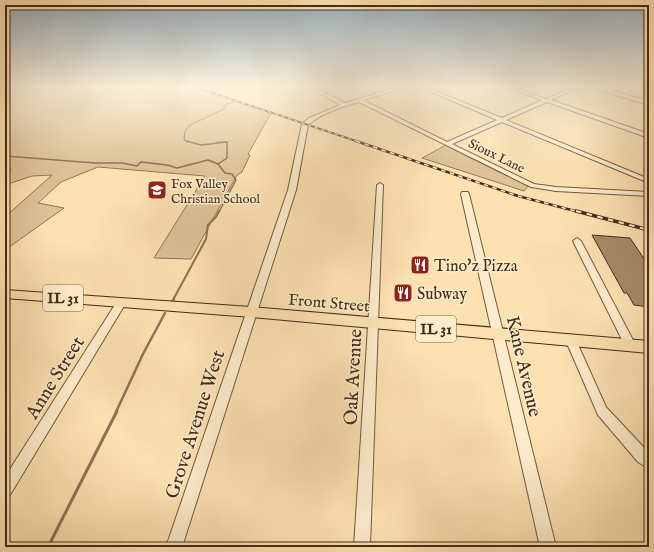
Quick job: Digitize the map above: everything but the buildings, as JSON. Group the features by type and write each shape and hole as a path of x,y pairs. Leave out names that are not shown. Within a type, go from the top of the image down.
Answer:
{"main road":[{"name":"Front Street","path":"5,294 251,312 649,347"}],"street":[{"name":"Grove Avenue West","path":"174,547 292,190 303,129 308,121 317,115 324,113"},
{"name":"Sioux Lane","path":"385,113 533,186 556,189 649,194"},
{"path":"483,113 649,181"},
{"path":"447,144 520,113"},
{"path":"583,113 649,136"},
{"name":"Oak Avenue","path":"362,547 380,185"},
{"name":"Kane Avenue","path":"465,194 548,547"},
{"path":"577,241 630,345"},
{"name":"Anne Street","path":"5,490 121,303"},
{"path":"571,341 602,411 643,458 649,462"}],"shaded area":[{"path":"5,113 271,113 248,154 250,155 242,172 237,175 191,259 154,258 205,176 98,167 61,182 38,203 64,208 5,250 5,217 52,175 32,176 5,185 11,169 5,169"},
{"path":"446,145 528,186 524,191 422,158"}],"waterway":[{"path":"186,141 184,140 185,131 190,125 216,113"},
{"path":"186,141 201,145 227,142"},
{"path":"217,142 227,142"},
{"path":"218,164 227,158 227,142"},
{"path":"5,156 95,163 122,163 137,166 141,162 167,165 177,168 208,160 218,164"},
{"path":"218,164 225,173 232,174 236,180 219,212"},
{"path":"173,300 206,239 208,225 216,217 219,211"},
{"path":"116,412 143,354 165,313"},
{"path":"48,547 117,411"}],"railway":[{"path":"272,113 359,142"},
{"path":"356,141 518,196 579,212"},
{"path":"576,211 649,230"}],"place":[{"name":"Fox Valley Christian School","path":"157,190"},
{"name":"Tino'z Pizza","path":"420,265"},
{"name":"Subway","path":"403,293"}]}
